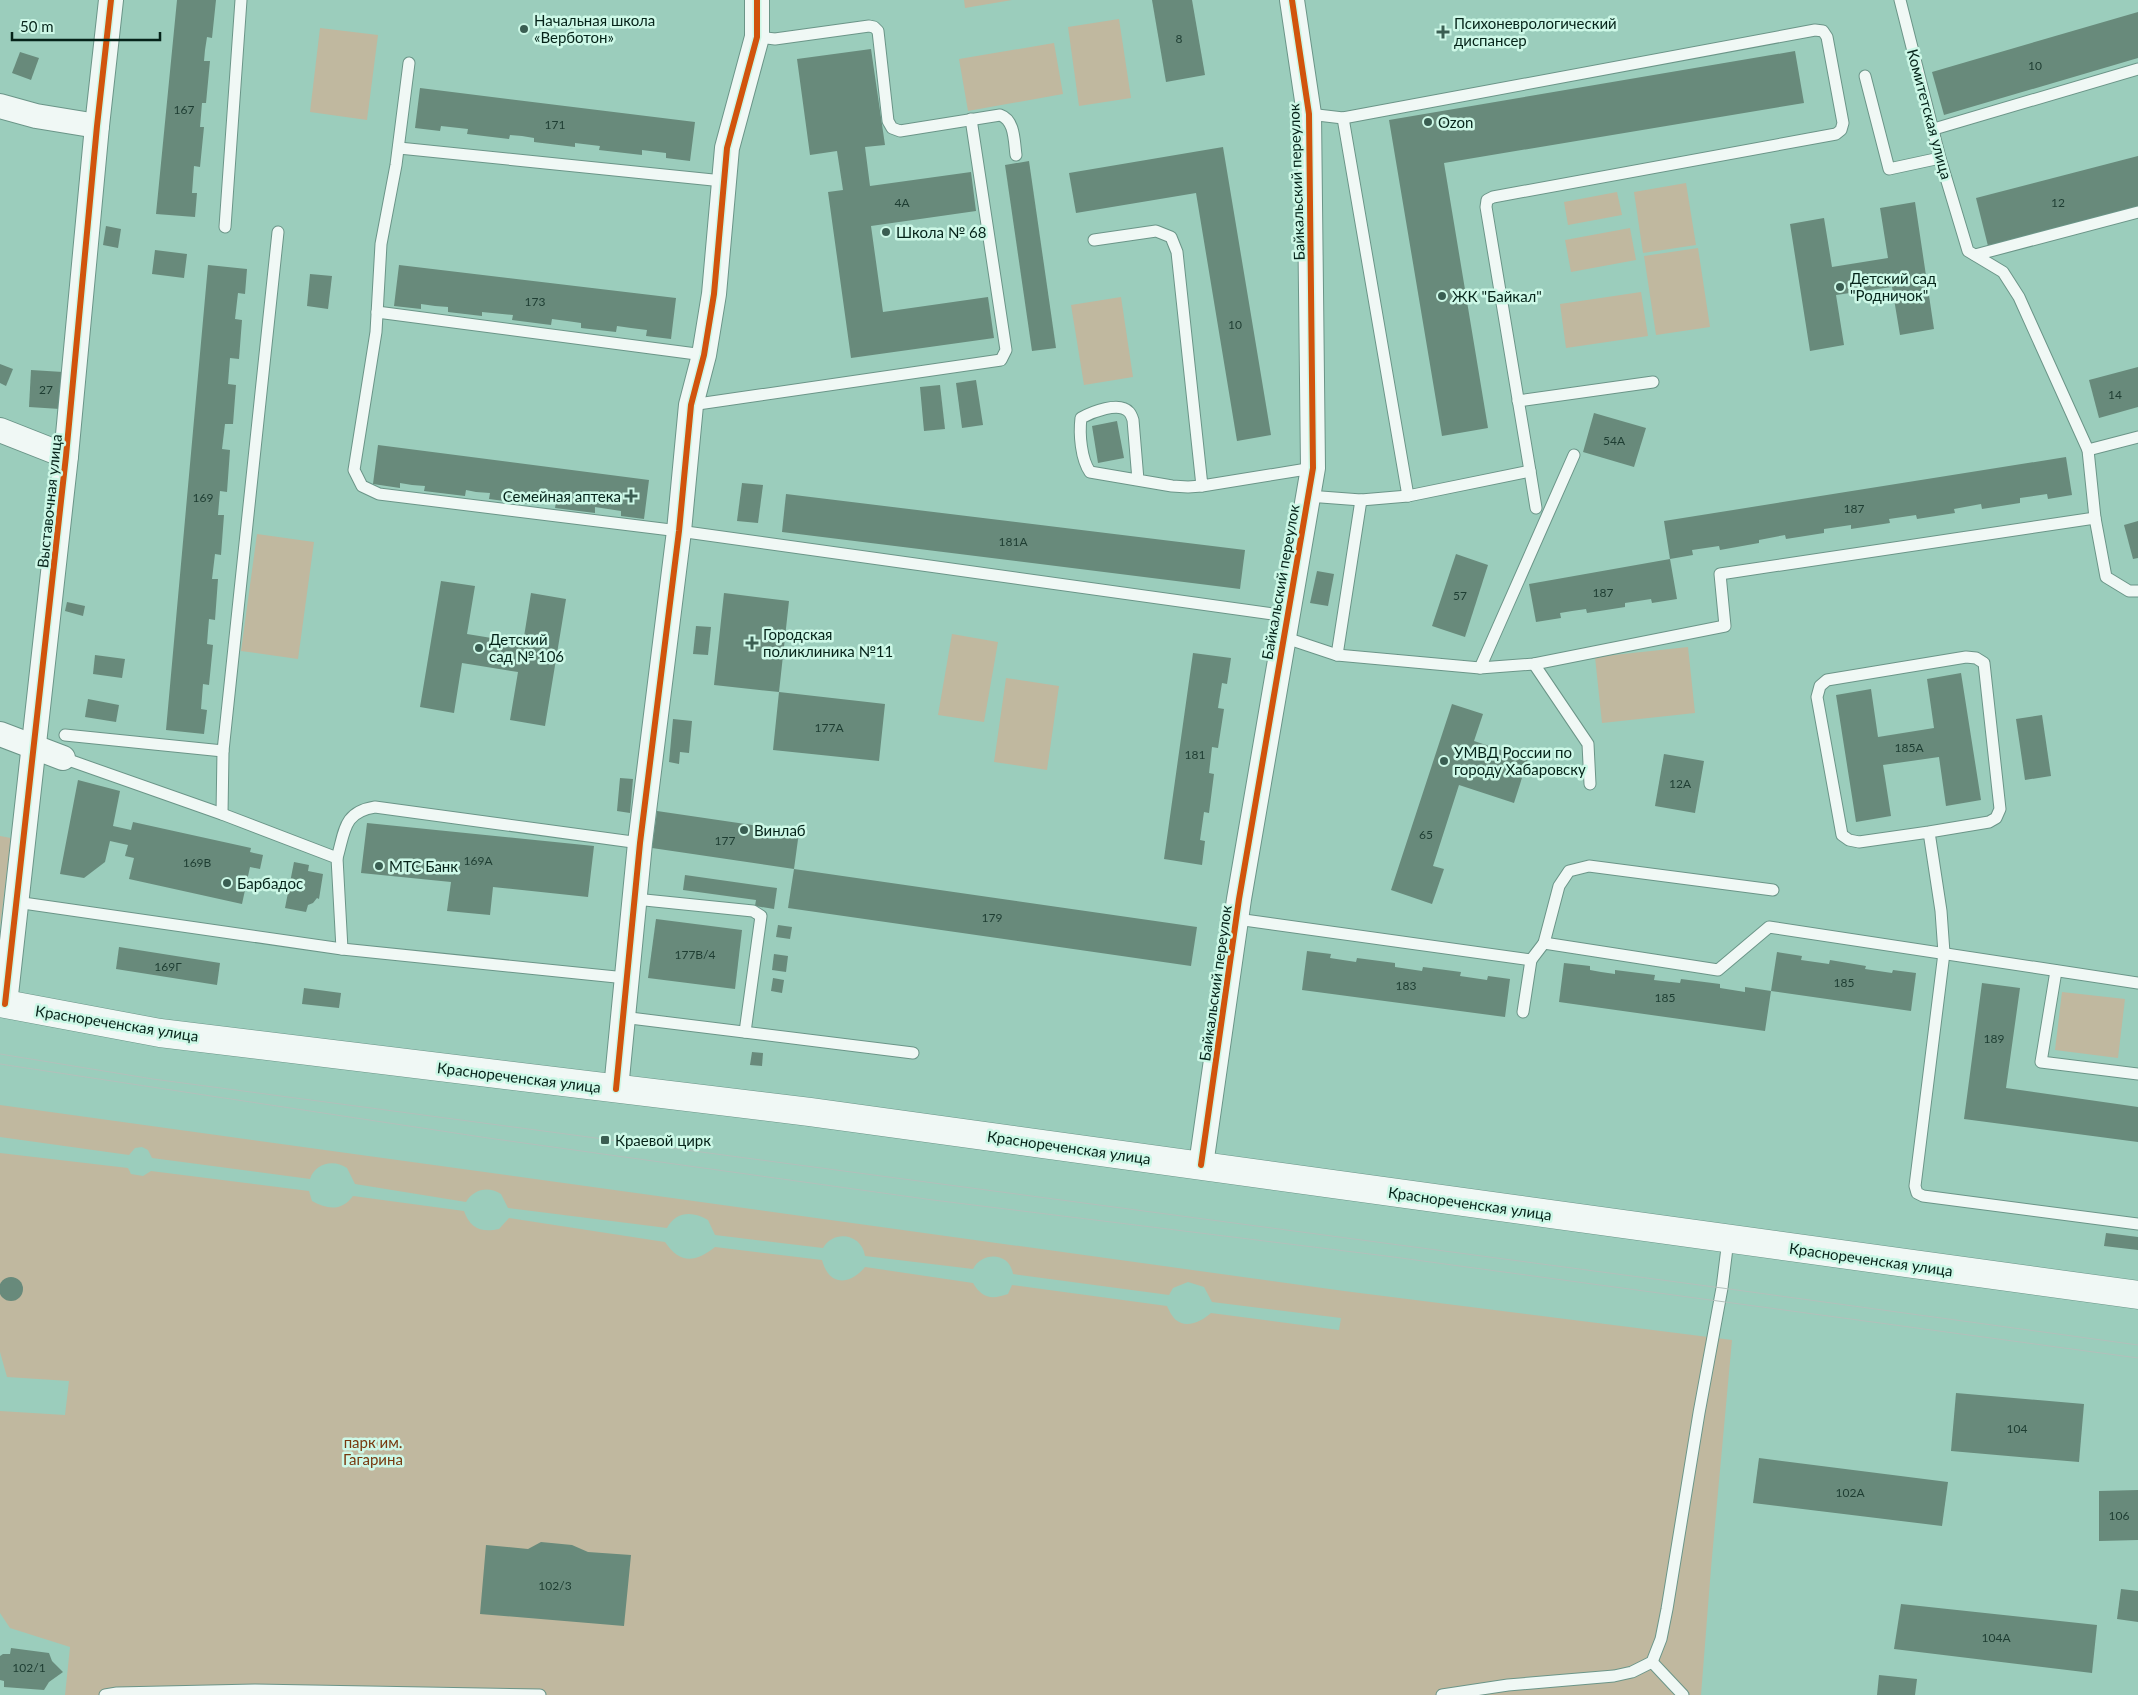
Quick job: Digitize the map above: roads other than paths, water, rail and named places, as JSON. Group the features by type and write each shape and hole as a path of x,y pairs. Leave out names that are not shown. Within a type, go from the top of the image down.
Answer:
{"main road":[{"name":"Краснореченская улица","path":"3,1004 160,1032 810,1112 2138,1295"}],"street":[{"name":"Выставочная улица","path":"3,1004 35,748 111,0"},
{"path":"616,1089 640,843 678,531 691,405 704,354 714,294 727,148 758,37 757,0"},
{"name":"Байкальский переулок","path":"1201,1165 1237,919 1313,468 1309,114 1292,0"},
{"path":"0,106 36,116 97,126"},
{"path":"0,430 66,456"},
{"path":"0,734 35,748 64,746"}],"lane":[{"path":"225,227 241,0"},
{"name":"Комитетская улица","path":"1900,0 1940,158 1960,227 1968,251 1975,255"},
{"path":"758,37 775,39 869,26 874,27 878,31 888,121 892,128 900,131 1000,114 1007,117 1010,123 1016,155"},
{"path":"1309,114 1343,118 1815,30 1823,31 1827,37 1843,123 1841,130 1836,134 1503,195 1487,200 1486,207 1536,508"},
{"path":"409,63 398,148 381,244 378,312 354,470 362,486 379,494 678,531 1285,627 1337,655 1480,668 1534,664 1725,626 1720,574 2095,518"},
{"path":"1934,129 2138,69"},
{"path":"1865,76 1889,169 1940,158"},
{"path":"1343,118 1408,496"},
{"path":"691,405 1001,360 1006,350 971,119"},
{"path":"398,148 723,181"},
{"path":"1975,255 2138,212"},
{"path":"1094,240 1156,231 1171,237 1177,252 1202,486"},
{"path":"222,814 223,751 278,232"},
{"path":"1975,255 2004,272 2019,297 2088,450 2095,518 2106,577 2129,591 2138,591"},
{"path":"378,312 704,354"},
{"path":"1518,401 1653,382"},
{"path":"1138,480 1133,420 1129,412 1120,407 1091,412 1081,418 1080,427 1085,465 1090,472 1172,486 1188,488 1313,468"},
{"path":"2088,450 2138,437"},
{"path":"1480,668 1574,455"},
{"path":"1308,496 1361,500 1408,496 1530,471"},
{"path":"1337,655 1361,500"},
{"path":"1966,657 1976,658 1984,663 2000,809 1996,818 1988,822 1929,832 1859,842 1849,840 1842,834 1817,697 1820,686 1827,680 1966,657"},
{"path":"1534,664 1588,744 1590,784"},
{"path":"64,746 223,751"},
{"path":"64,746 222,814 338,858"},
{"path":"342,949 338,858 347,823 360,809 375,807 640,843"},
{"path":"1929,832 1941,911 1944,953 1915,1186 1916,1193 1933,1197 2138,1224"},
{"path":"1523,1012 1531,960 1544,944 1558,886 1569,871 1588,866 1773,890"},
{"path":"635,899 753,911 761,916 745,1032"},
{"path":"23,903 342,949 626,978"},
{"path":"1237,919 1531,960"},
{"path":"1544,944 1718,970 1768,927 2138,983"},
{"path":"2056,971 2041,1062 2138,1074"},
{"path":"622,1017 913,1053"},
{"path":"1442,1695 1508,1685 1614,1676 1632,1672 1652,1662 1661,1639 1667,1609 1699,1413 1722,1288 1728,1240"},
{"path":"1652,1662 1683,1695"},
{"path":"105,1695 117,1693 255,1690 540,1695"}],"tram line":[{"path":"0,1054 153,1079 2138,1345"},
{"path":"0,1064 488,1138 933,1200 1386,1256 2138,1358"}],"place":[{"name":"Начальная школа «Верботон»","path":"524,29"},
{"name":"Психоневрологический диспансер","path":"1443,32"},
{"name":"Ozon","path":"1428,122"},
{"name":"Школа № 68","path":"886,232"},
{"name":"Детский сад \"Родничок\"","path":"1840,287"},
{"name":"ЖК \"Байкал\"","path":"1442,296"},
{"name":"Семейная аптека","path":"631,496"},
{"name":"Городская поликлиника №11","path":"752,643"},
{"name":"Детский сад № 106","path":"479,648"},
{"name":"УМВД России по городу Хабаровску","path":"1444,761"},
{"name":"Винлаб","path":"744,830"},
{"name":"МТС Банк","path":"379,866"},
{"name":"Барбадос","path":"227,883"},
{"name":"Краевой цирк","path":"605,1140"}],"park label":[{"name":"парк им. Гагарина","path":"373,1450"}]}
